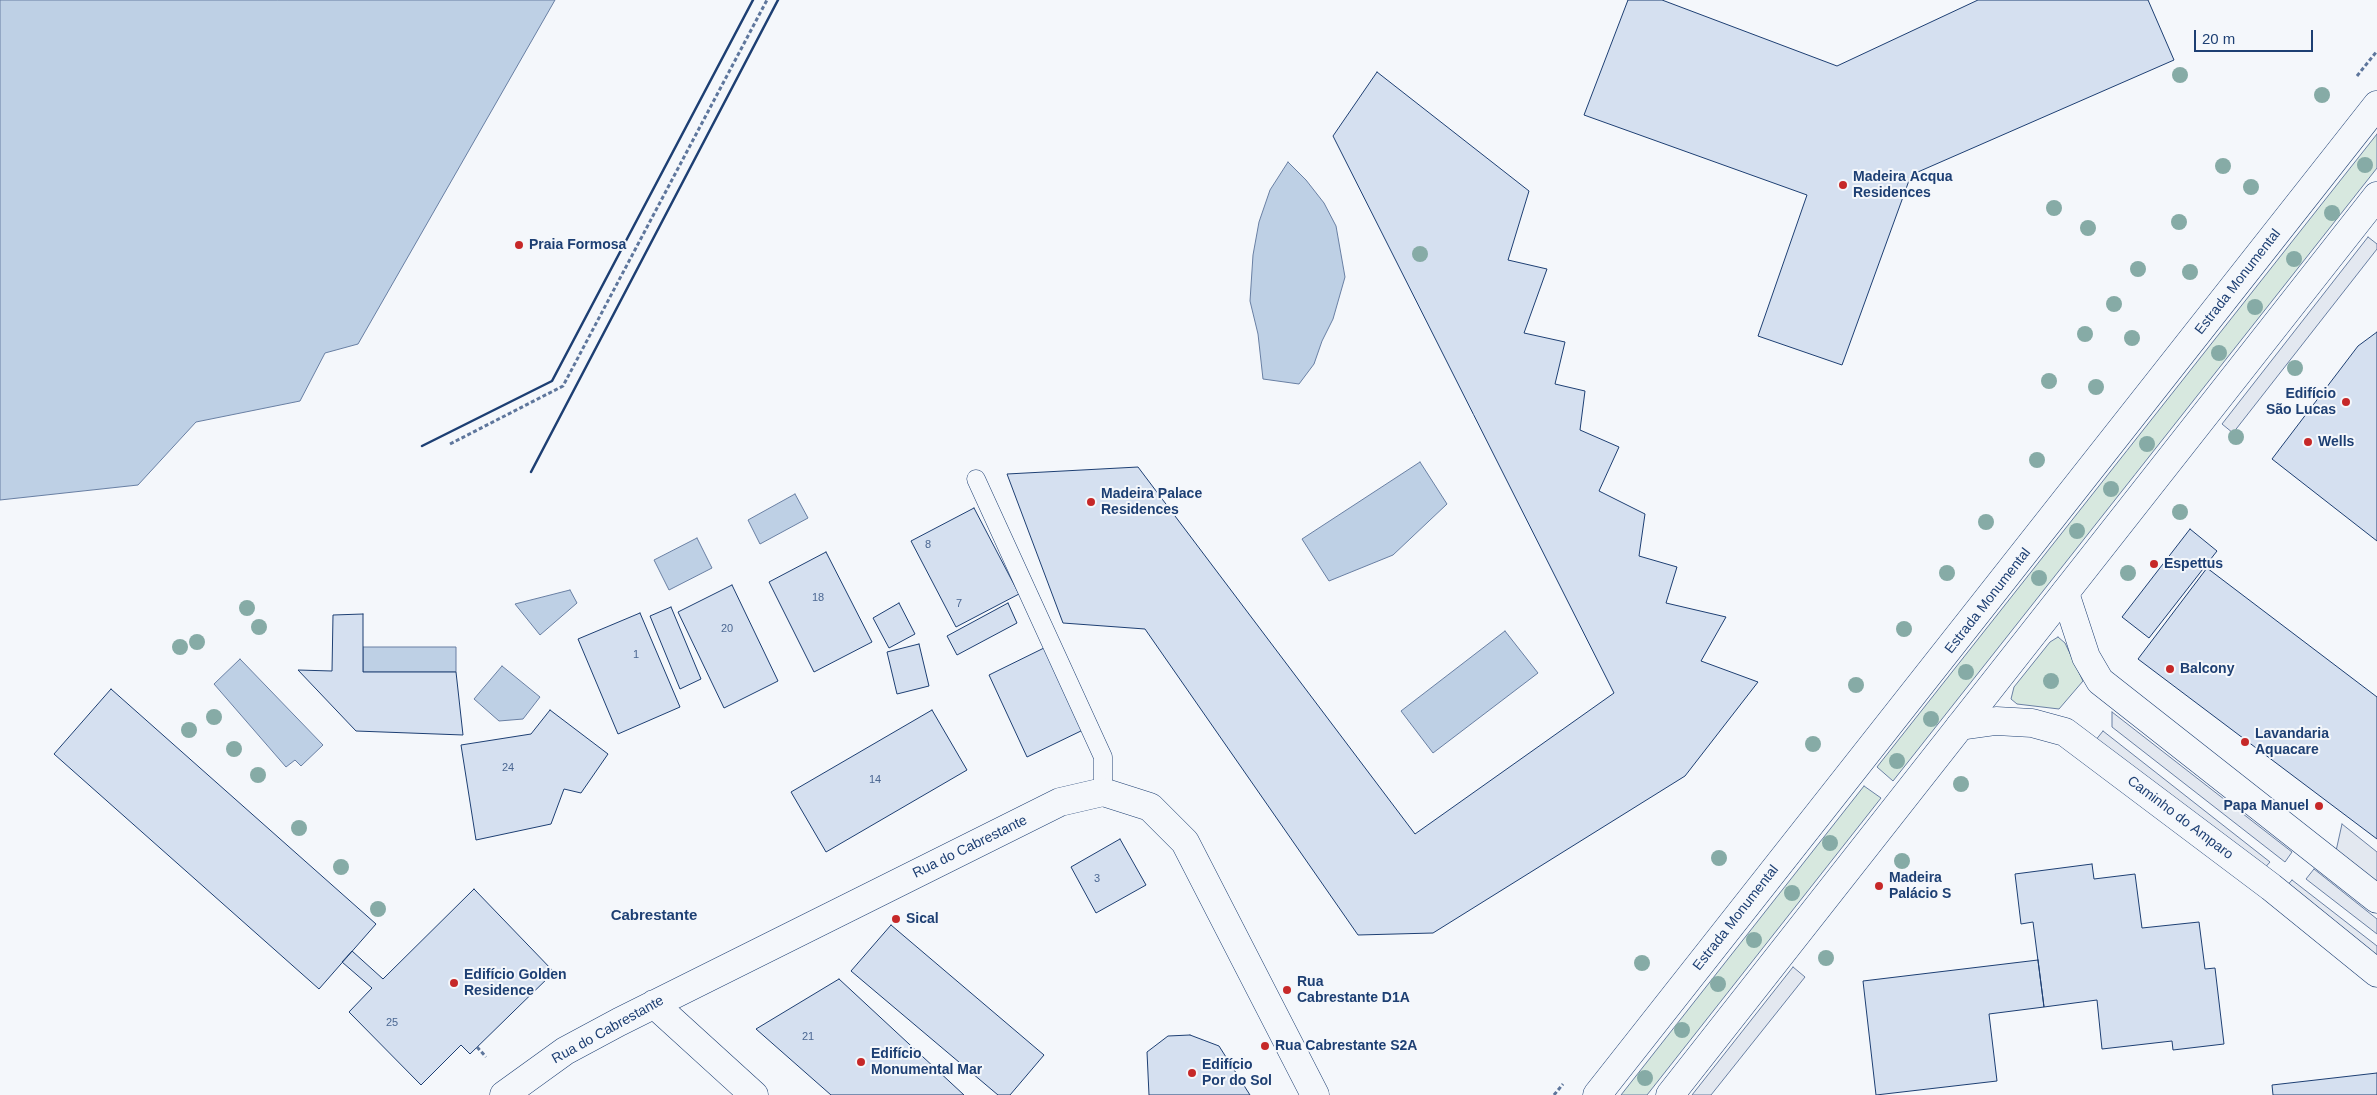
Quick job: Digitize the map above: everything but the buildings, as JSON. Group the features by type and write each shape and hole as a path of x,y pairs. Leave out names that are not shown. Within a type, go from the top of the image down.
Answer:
{"main road":[{"name":"Estrada Monumental","path":"1597,1095 2377,105"},
{"path":"1670,1095 2377,196"},
{"path":"2065,593 2086,657 2100,681 2377,900"},
{"name":"Caminho do Amparo","path":"1960,726 1996,721 2032,723 2065,732 2271,887 2377,973"},
{"path":"1103,792 1150,808 1186,842 1315,1095"},
{"name":"Rua do Cabrestante","path":"504,1095 565,1051 654,1004 1060,802 1103,792"},
{"path":"654,1004 754,1095"}],"lane":[{"path":"976,480 1103,758 1103,792"}],"path":[{"path":"450,444 563,386 767,0"},
{"path":"477,1047 486,1057"}],"shaded area":[{"path":"2377,134 2377,168 1893,781 1877,767"},
{"path":"2368,237 2377,244 2377,249 2233,433 2222,424"},
{"path":"2058,637 2065,643 2083,681 2059,709 2017,704 2011,699 2014,687 2050,642"},
{"path":"2112,712 2292,852 2285,862 2112,727"},
{"path":"2103,731 2270,862 2262,871 2095,741"},
{"path":"1864,786 1881,798 1647,1095 1621,1095"},
{"path":"2342,824 2377,852 2377,884 2336,851"},
{"path":"2314,869 2377,919 2377,934 2306,879"},
{"path":"2292,880 2377,946 2377,961 2284,889"},
{"path":"1793,967 1805,977 1711,1095 1692,1095"}],"water":[{"path":"0,0 555,0 358,344 325,353 300,401 196,422 138,485 0,500"},
{"path":"1288,162 1306,180 1324,203 1336,226 1345,277 1333,319 1322,341 1314,364 1299,384 1263,379 1258,334 1250,301 1253,255 1259,222 1270,190"},
{"path":"1420,462 1447,504 1393,555 1329,581 1302,539"},
{"path":"795,494 808,518 760,544 748,520"},
{"path":"697,538 712,568 669,590 654,560"},
{"path":"570,590 577,603 540,635 515,604"},
{"path":"1505,631 1538,673 1433,753 1401,711"},
{"path":"363,647 456,647 456,672 363,672"},
{"path":"240,659 323,745 301,766 295,760 286,767 214,684"},
{"path":"502,666 540,697 523,719 499,721 474,699"}],"wall":[{"path":"422,446 552,381 753,0"},
{"path":"531,472 778,0"}],"place":[{"name":"Madeira Acqua Residences","path":"1843,185"},
{"name":"Praia Formosa","path":"519,245"},
{"name":"Edifício São Lucas","path":"2346,402"},
{"name":"Wells","path":"2308,442"},
{"name":"Madeira Palace Residences","path":"1091,502"},
{"name":"Espettus","path":"2154,564"},
{"name":"Balcony","path":"2170,669"},
{"name":"Lavandaria Aquacare","path":"2245,742"},
{"name":"Papa Manuel","path":"2319,806"},
{"name":"Madeira Palácio S","path":"1879,886"},
{"name":"Sical","path":"896,919"},
{"name":"Edifício Golden Residence","path":"454,983"},
{"name":"Rua Cabrestante D1A","path":"1287,990"},
{"name":"Rua Cabrestante S2A","path":"1265,1046"},
{"name":"Edifício Monumental Mar","path":"861,1062"},
{"name":"Edifício Por do Sol","path":"1192,1073"}],"district":[{"name":"Cabrestante","path":"654,916"}]}
